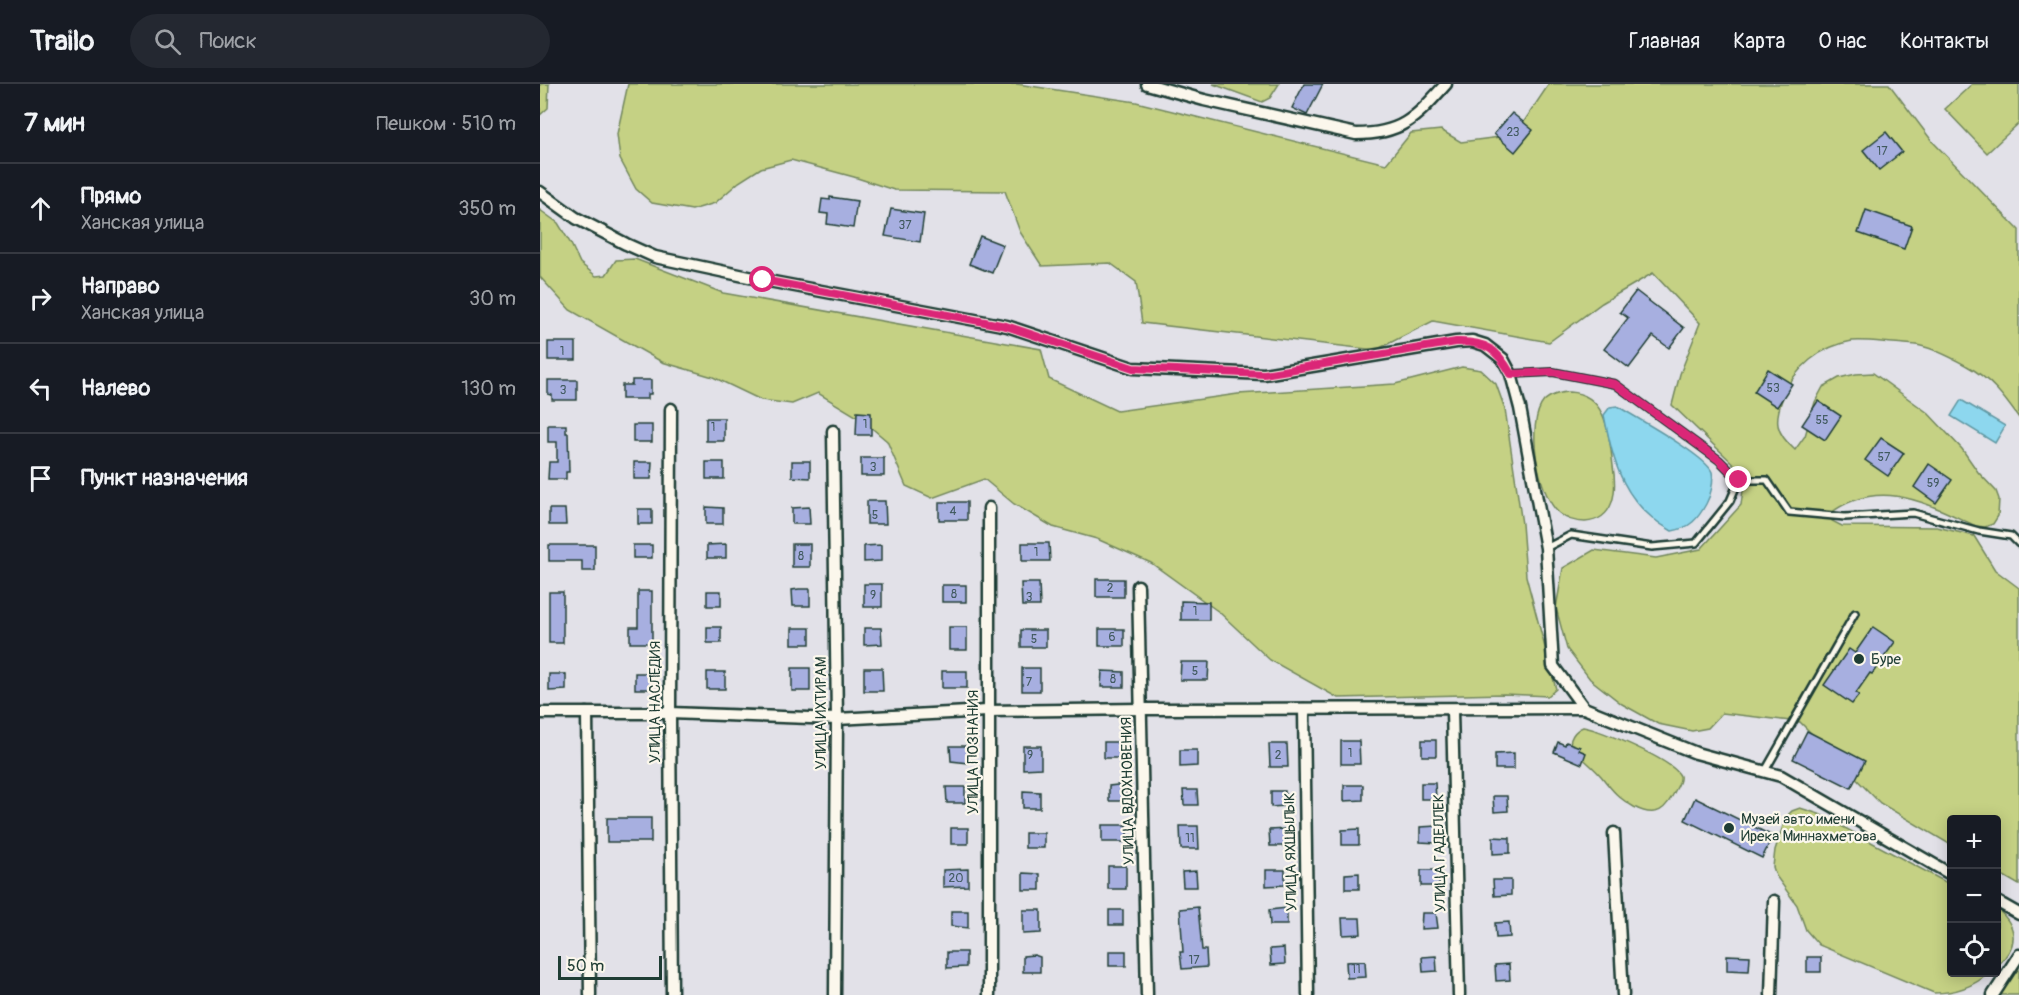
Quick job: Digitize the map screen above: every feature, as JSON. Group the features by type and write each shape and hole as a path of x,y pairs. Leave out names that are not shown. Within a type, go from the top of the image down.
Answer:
{"street":[{"path":"1147,84 1204,100 1356,134 1377,134 1408,122 1446,84"},
{"path":"540,192 576,218 655,257 1006,326 1133,368 1264,374 1456,342 1472,341 1485,345 1497,353 1511,374 1520,408 1546,548 1554,666 1584,708"},
{"name":"УЛИЦА НАСЛЕДИЯ","path":"671,409 672,995"},
{"name":"УЛИЦА ИХТИРАМ","path":"832,431 837,719 835,995"},
{"name":"УЛИЦА ПОЗНАНИЯ","path":"988,508 989,995"},
{"name":"УЛИЦА ВДОХНОВЕНИЯ","path":"1138,586 1146,995"},
{"path":"540,712 670,713 837,719 987,711 1584,708 1696,753 1781,776 1947,872"},
{"name":"УЛИЦА ЯХШЫЛЫК","path":"1304,709 1308,995"},
{"name":"УЛИЦА ГАДЕЛЛЕК","path":"1452,710 1459,995"},
{"path":"587,713 590,995"},
{"path":"1614,833 1623,995"},
{"path":"1771,995 1774,901"},
{"path":"2001,904 2019,914"},
{"path":"1993,995 2019,955"}],"lane":[{"path":"1511,374 1553,372 1615,384 1719,460 1739,480 1767,480 1789,512 1845,517 1913,513 1979,531 2011,536 2019,544"},
{"path":"1546,548 1571,535 1652,547 1696,543 1730,501 1739,480"},
{"path":"1764,772 1855,613"}],"green space":[{"path":"540,84 549,84 548,108 540,115"},
{"path":"628,84 1017,84 1136,102 1386,164 1411,133 1441,130 1461,142 1500,137 1523,123 1549,84 1889,84 1932,141 2019,230 2019,418 1990,383 1967,366 1945,354 1918,345 1852,341 1819,353 1801,368 1783,397 1778,413 1778,426 1783,438 1795,450 1805,436 1815,402 1823,387 1839,378 1873,373 1928,413 1962,449 1978,472 1996,491 1999,499 1998,516 1993,524 1985,527 1976,526 1921,502 1884,495 1866,497 1847,503 1828,515 1832,521 1842,526 1937,527 1974,536 1995,570 2019,588 2019,885 2001,874 2001,815 1947,815 1947,843 1880,803 1800,722 1722,713 1708,728 1692,731 1658,724 1622,704 1590,679 1567,649 1556,608 1563,568 1594,550 1656,558 1701,549 1741,505 1745,475 1672,405 1680,374 1700,323 1653,273 1602,303 1549,342 1433,321 1376,350 1142,323 1136,282 1110,263 1042,266 1020,232 1005,191 894,190 791,160 761,168 739,182 715,203 692,210 652,203 636,189 620,159 617,134"},
{"path":"1213,84 1279,84 1270,98 1262,102"},
{"path":"1972,84 2019,84 2019,123 1987,153 1945,109"},
{"path":"540,210 558,223 580,263 596,276 606,275 616,260 635,259 723,293 1041,349 1049,379 1117,411 1238,394 1395,384 1462,367 1481,370 1496,384 1505,409 1522,524 1526,576 1556,689 1548,696 1504,694 1338,698 1270,660 1219,612 1151,563 1097,539 1053,527 1014,504 984,479 932,498 906,486 887,441 861,419 818,393 792,404 761,400 713,377 662,362 570,310 540,277"},
{"path":"1569,392 1592,400 1599,408 1610,442 1615,485 1612,503 1603,516 1585,522 1565,517 1552,504 1545,491 1536,458 1535,425 1538,411 1547,399 1556,394"},
{"path":"1583,727 1604,733 1651,754 1675,770 1680,776 1680,781 1664,807 1655,812 1642,811 1628,804 1616,793 1598,772 1571,748 1570,741 1573,735"},
{"path":"1800,808 1819,814 1947,883 1947,977 1984,977 1964,988 1934,993 1819,945 1806,930 1797,905 1776,876 1773,867 1775,850 1786,817 1792,811"},
{"path":"2001,913 2009,923 2013,937 2009,952 2001,962"},
{"path":"2019,948 2019,995 1994,995"}],"water":[{"path":"1961,400 2005,426 1995,443 1951,416"},
{"path":"1617,406 1697,456 1712,472 1711,493 1708,500 1700,514 1689,525 1672,531 1656,521 1632,496 1617,467 1604,415 1610,407"}],"building":[{"path":"1304,84 1323,84 1307,115 1292,108"},
{"path":"1512,113 1533,130 1515,152 1494,134"},
{"path":"1886,132 1902,152 1879,170 1863,150"},
{"path":"830,197 857,201 853,228 827,224 828,214 820,213 822,199 830,200"},
{"path":"891,209 924,214 920,242 885,236"},
{"path":"1866,210 1912,226 1904,249 1858,233"},
{"path":"980,236 1003,245 992,273 969,264"},
{"path":"1636,291 1684,328 1669,348 1653,336 1629,368 1604,349 1628,318 1620,312"},
{"path":"548,342 576,342 576,360 548,360"},
{"path":"1768,369 1792,384 1777,407 1754,392"},
{"path":"548,380 577,380 577,400 552,400 552,395 548,394"},
{"path":"632,380 651,380 651,394 648,394 648,399 622,399 622,385 632,385"},
{"path":"1818,401 1841,416 1825,440 1802,425"},
{"path":"857,412 871,413 871,435 856,435"},
{"path":"706,418 724,418 724,441 706,441"},
{"path":"548,425 566,425 569,472 566,472 566,479 548,479 549,462 557,462 557,442 548,442"},
{"path":"633,425 652,425 652,442 633,442"},
{"path":"1881,438 1904,453 1888,476 1865,460"},
{"path":"861,458 884,458 884,476 861,476"},
{"path":"792,461 810,461 810,478 792,477"},
{"path":"634,462 652,462 651,479 634,479"},
{"path":"706,462 724,462 724,479 706,479"},
{"path":"1929,464 1952,480 1936,503 1914,487"},
{"path":"867,501 885,501 886,524 867,524"},
{"path":"939,502 967,502 967,520 939,520"},
{"path":"706,507 723,508 723,524 706,524"},
{"path":"809,507 810,524 792,524 792,508"},
{"path":"549,509 565,509 566,525 549,525"},
{"path":"638,509 652,509 652,524 638,524"},
{"path":"1022,543 1049,543 1050,561 1022,561"},
{"path":"726,544 726,558 707,558 707,545"},
{"path":"792,544 810,544 810,567 792,567"},
{"path":"549,545 595,545 595,571 582,571 582,561 549,561"},
{"path":"633,545 652,545 652,558 633,558"},
{"path":"881,545 881,561 864,562 864,546"},
{"path":"1096,579 1124,579 1124,597 1096,597"},
{"path":"1021,583 1039,583 1040,606 1022,606"},
{"path":"864,584 882,584 882,607 864,607"},
{"path":"942,585 966,585 966,602 942,602"},
{"path":"810,589 810,606 793,606 792,590"},
{"path":"638,591 652,591 652,643 630,643 630,627 638,627"},
{"path":"707,591 721,591 721,606 707,606"},
{"path":"549,592 563,592 563,643 549,643"},
{"path":"1181,601 1209,602 1209,620 1181,620"},
{"path":"707,627 721,627 721,643 707,643"},
{"path":"949,627 967,627 967,650 949,650"},
{"path":"1873,627 1895,642 1856,693 1859,695 1852,704 1824,685 1849,649 1855,653"},
{"path":"792,628 810,628 810,644 792,644"},
{"path":"864,628 881,628 882,644 864,645"},
{"path":"1099,629 1124,629 1124,646 1099,646"},
{"path":"1021,630 1046,630 1046,647 1021,647"},
{"path":"1181,662 1209,662 1208,680 1180,680"},
{"path":"792,668 810,668 810,691 792,691"},
{"path":"864,668 882,668 883,691 864,691"},
{"path":"1022,668 1040,668 1040,691 1022,691"},
{"path":"942,671 967,671 967,688 942,688"},
{"path":"1102,671 1124,672 1124,687 1101,687"},
{"path":"707,672 725,672 725,689 707,689"},
{"path":"635,673 652,673 653,689 635,689"},
{"path":"549,674 566,674 566,690 549,691"},
{"path":"1807,731 1865,761 1851,788 1793,759"},
{"path":"1422,740 1436,740 1436,756 1422,756"},
{"path":"1341,741 1359,741 1360,764 1341,764"},
{"path":"1104,742 1123,742 1123,758 1104,758"},
{"path":"1558,742 1580,747 1579,750 1586,753 1582,764 1554,752"},
{"path":"1269,744 1287,744 1288,767 1270,767"},
{"path":"950,746 968,746 968,763 951,761"},
{"path":"1023,746 1041,746 1041,768 1023,769"},
{"path":"1180,750 1197,750 1197,766 1180,767"},
{"path":"1514,753 1514,769 1495,769 1495,754"},
{"path":"1421,783 1435,783 1436,799 1421,799"},
{"path":"1126,784 1126,801 1109,801 1109,786"},
{"path":"1344,785 1363,785 1363,800 1344,801"},
{"path":"946,787 965,787 965,803 947,803"},
{"path":"1183,790 1197,790 1198,805 1184,805"},
{"path":"1023,791 1040,792 1040,808 1023,808"},
{"path":"1271,791 1285,791 1285,806 1271,807"},
{"path":"1493,796 1507,796 1508,811 1494,812"},
{"name":"Музей авто имени Ирека Миннахметова","path":"1695,798 1773,836 1762,858 1685,820"},
{"path":"607,818 651,818 651,842 607,842"},
{"path":"1102,825 1127,825 1127,842 1102,842"},
{"path":"1180,826 1198,826 1199,849 1181,849"},
{"path":"1437,826 1437,843 1420,842 1420,827"},
{"path":"951,828 968,828 968,844 951,844"},
{"path":"1287,829 1288,846 1270,846 1269,830"},
{"path":"1359,829 1359,845 1342,845 1342,830"},
{"path":"1025,833 1044,833 1044,848 1025,848"},
{"path":"1493,837 1510,838 1510,853 1493,854"},
{"path":"1108,866 1126,866 1126,889 1108,889"},
{"path":"968,869 968,886 943,887 943,870"},
{"path":"1266,870 1285,870 1285,885 1266,886"},
{"path":"1421,870 1438,870 1439,886 1421,886"},
{"path":"1196,871 1197,887 1183,887 1182,872"},
{"path":"1023,873 1040,874 1040,890 1023,890"},
{"path":"1359,873 1359,889 1345,889 1345,874"},
{"path":"1493,880 1511,880 1511,895 1494,896"},
{"path":"1198,907 1202,950 1206,950 1207,967 1182,969 1180,909"},
{"path":"1287,908 1287,925 1270,925 1269,910"},
{"path":"1023,910 1041,910 1041,933 1023,934"},
{"path":"1109,910 1123,910 1123,925 1109,925"},
{"path":"951,911 968,911 968,928 951,926"},
{"path":"1422,913 1436,913 1438,928 1421,929"},
{"path":"1342,918 1360,918 1361,934 1343,935"},
{"path":"1509,922 1510,937 1496,938 1495,923"},
{"path":"1284,948 1285,964 1271,965 1270,949"},
{"path":"1109,951 1126,951 1126,966 1109,966"},
{"path":"947,952 966,952 966,967 947,968"},
{"path":"1727,955 1750,956 1749,971 1727,970"},
{"path":"1023,956 1040,957 1040,972 1023,972"},
{"path":"1436,956 1437,971 1423,972 1422,957"},
{"path":"1807,957 1821,957 1821,972 1807,972"},
{"path":"1365,961 1366,977 1347,978 1346,962"},
{"path":"1509,964 1510,980 1496,981 1495,965"}],"place":[{"name":"Буре","path":"1859,659"},
{"name":"Музей авто имени Ирека Миннахметова","path":"1729,828"}],"route":[{"path":"763,280 1006,326 1133,368 1264,374 1472,341 1485,345 1497,353 1511,374 1553,372 1615,384 1719,460 1739,480"}]}
